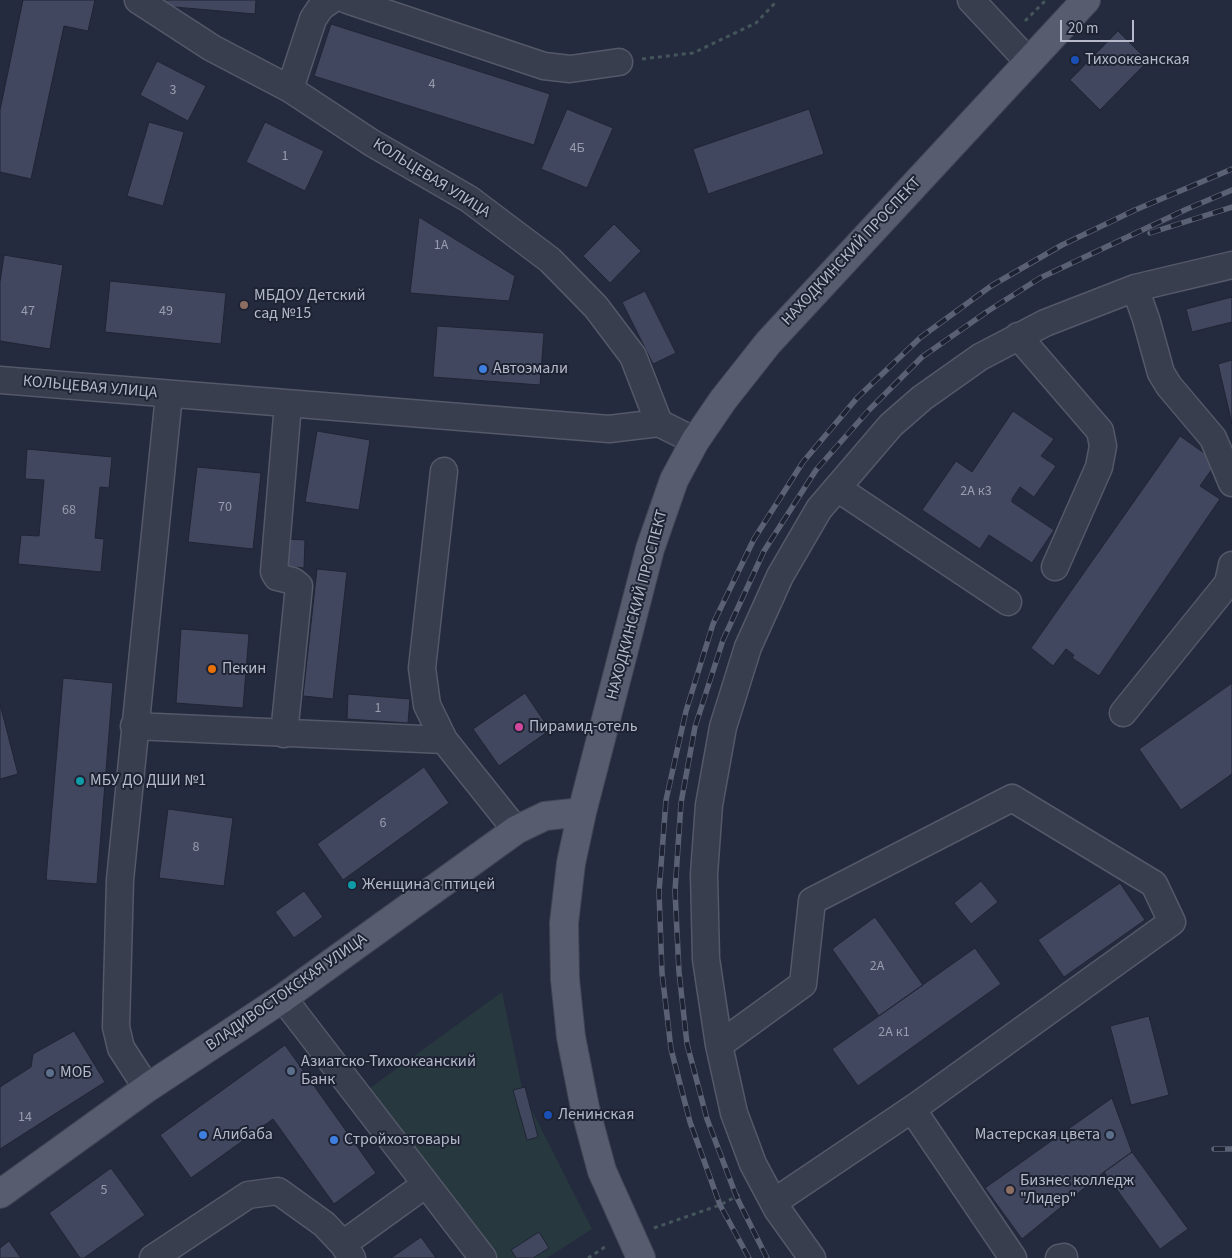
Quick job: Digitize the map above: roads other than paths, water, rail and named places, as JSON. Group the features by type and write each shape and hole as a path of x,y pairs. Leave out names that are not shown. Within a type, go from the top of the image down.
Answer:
{"main road":[{"name":"НАХОДКИНСКИЙ ПРОСПЕКТ","path":"635,1247 602,1171 585,1108 570,1027 565,979 564,924 571,863 582,812 650,549 674,480 694,441 723,400 768,343 1086,0"},
{"name":"ВЛАДИВОСТОКСКАЯ УЛИЦА","path":"0,1194 147,1088 283,998 516,830 545,816 582,812"}],"street":[{"name":"КОЛЬЦЕВАЯ УЛИЦА","path":"0,380 169,395 609,428 659,423 633,356 596,307 550,260 468,199 372,143 290,89 212,48 138,0"},
{"path":"290,89 313,19 321,7 331,0"},
{"path":"347,0 544,66 570,69 619,62"},
{"path":"971,0 1028,61"},
{"path":"812,1258 768,1191 753,1164 734,1113 719,1045 706,959 704,874 709,805 723,727 748,647 780,576 819,509 891,425 922,398 980,357 1018,336 1135,288 1232,265"},
{"path":"1135,288 1161,373 1169,386 1213,438 1232,483"},
{"path":"1018,336 1100,431 1103,446 1099,467 1055,567"},
{"path":"147,1088 121,1048 116,1027 120,880 134,726 169,395"},
{"path":"284,734 299,586 293,581 277,577 274,572 288,404"},
{"path":"659,423 694,441"},
{"path":"444,471 422,668 427,705 444,740 516,830"},
{"path":"837,488 1008,602"},
{"path":"1123,714 1228,583 1232,565"},
{"path":"134,726 444,740"},
{"path":"719,1045 803,984 812,901 1012,798 1154,884 1172,922 912,1109 768,1191"},
{"path":"283,998 483,1258"},
{"path":"912,1109 1013,1258"},
{"path":"153,1258 248,1194 278,1191 324,1224 347,1251 426,1184"}],"railway":[{"path":"749,1258 720,1205 690,1122 671,1049 662,973 659,892 666,800 686,711 713,624 754,539 803,462 857,398 921,337 991,286 1062,245 1135,210 1232,169"},
{"path":"767,1258 737,1198 707,1119 687,1044 679,972 675,891 681,803 695,727 723,640 764,551 816,470 869,410 922,357 988,311 1040,278 1232,190"},
{"path":"1150,233 1232,207"},
{"path":"1214,1149 1232,1149"}],"place":[{"name":"Тихоокеанская","path":"1075,60"},
{"name":"МБДОУ Детский сад №15","path":"244,305"},
{"name":"Автоэмали","path":"483,369"},
{"name":"Пекин","path":"212,669"},
{"name":"Пирамид-отель","path":"519,727"},
{"name":"МБУ ДО ДШИ №1","path":"80,781"},
{"name":"Женщина с птицей","path":"352,885"},
{"name":"Азиатско-Тихоокеанский Банк","path":"291,1071"},
{"name":"МОБ","path":"50,1073"},
{"name":"Ленинская","path":"548,1115"},
{"name":"Алибаба","path":"203,1135"},
{"name":"Мастерская цвета","path":"1110,1135"},
{"name":"Стройхозтовары","path":"334,1140"},
{"name":"Бизнес колледж \"Лидер\"","path":"1010,1190"}]}
